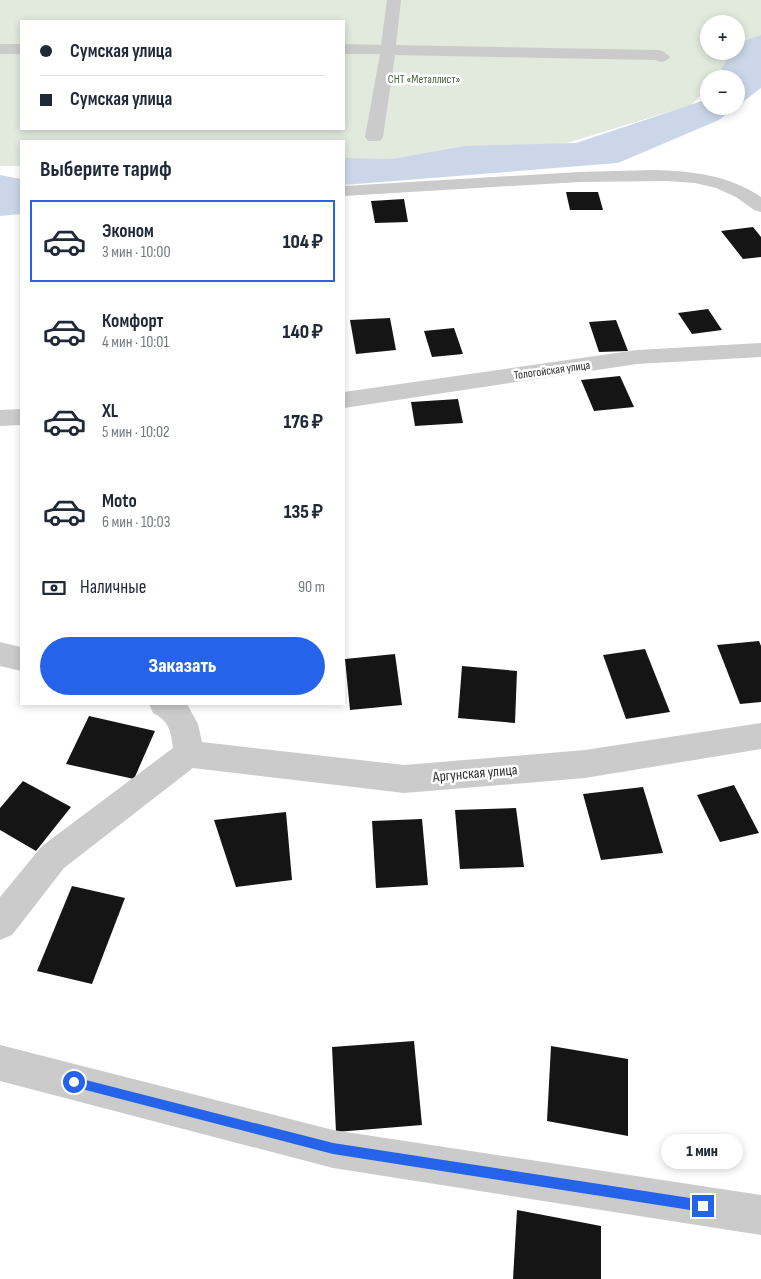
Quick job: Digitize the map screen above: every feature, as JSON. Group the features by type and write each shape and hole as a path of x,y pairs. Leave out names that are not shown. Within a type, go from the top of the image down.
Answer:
{"street":[{"path":"374,136 394,0"},
{"path":"0,49 20,49"},
{"path":"345,49 660,55 662,57"},
{"path":"345,191 404,189 554,177 660,176 722,184 748,196 761,206"},
{"name":"Тологойская улица","path":"345,400 637,357 761,350"},
{"path":"0,418 20,417"},
{"path":"0,654 20,659"},
{"path":"0,923 53,857 188,754 185,724 179,715 164,705"},
{"name":"Аргунская улица","path":"188,754 404,780 585,764 761,736"},
{"path":"0,1063 333,1149 761,1215"}],"green space":[{"name":"СНТ «Металлист»","path":"0,0 761,0 761,39 745,53 745,15 700,15 700,60 737,60 726,70 700,70 700,96 691,105 567,143 345,168 345,140 20,140 20,166 0,166"}],"water":[{"path":"761,35 761,88 745,100 745,70 721,70 727,60 745,60 745,41"},
{"path":"700,102 700,115 726,115 719,120 618,163 345,185 345,158 392,159 465,146 576,143"},
{"path":"0,175 20,179 20,214 0,216"}],"building":[{"path":"566,192 598,192 603,210 570,210"},
{"path":"404,199 408,222 375,223 371,201"},
{"path":"753,227 761,237 761,257 743,259 721,231"},
{"path":"708,309 722,330 692,334 678,313"},
{"path":"390,318 396,350 356,354 350,320"},
{"path":"616,320 628,351 599,352 589,322"},
{"path":"454,328 463,354 432,357 424,331"},
{"path":"620,376 634,407 594,411 581,380"},
{"path":"458,399 463,423 415,426 411,402"},
{"path":"759,641 761,646 761,702 740,704 717,645"},
{"path":"645,649 670,712 626,719 603,655"},
{"path":"395,654 402,705 350,710 345,659"},
{"path":"462,666 517,671 515,723 458,718"},
{"path":"89,716 155,731 134,779 66,764"},
{"path":"23,781 71,807 36,851 0,830 0,808"},
{"path":"734,785 759,833 720,842 697,795"},
{"path":"643,787 663,853 601,860 583,794"},
{"path":"516,808 524,867 460,869 455,810"},
{"path":"286,812 292,880 236,887 214,820"},
{"path":"422,819 428,885 376,888 372,821"},
{"path":"72,886 125,898 92,984 37,971"},
{"path":"414,1041 422,1125 336,1132 332,1047"},
{"path":"551,1046 628,1059 628,1136 547,1121"},
{"path":"517,1210 601,1226 601,1279 513,1279"}],"route":[{"path":"74,1082 333,1149 703,1206"}]}
